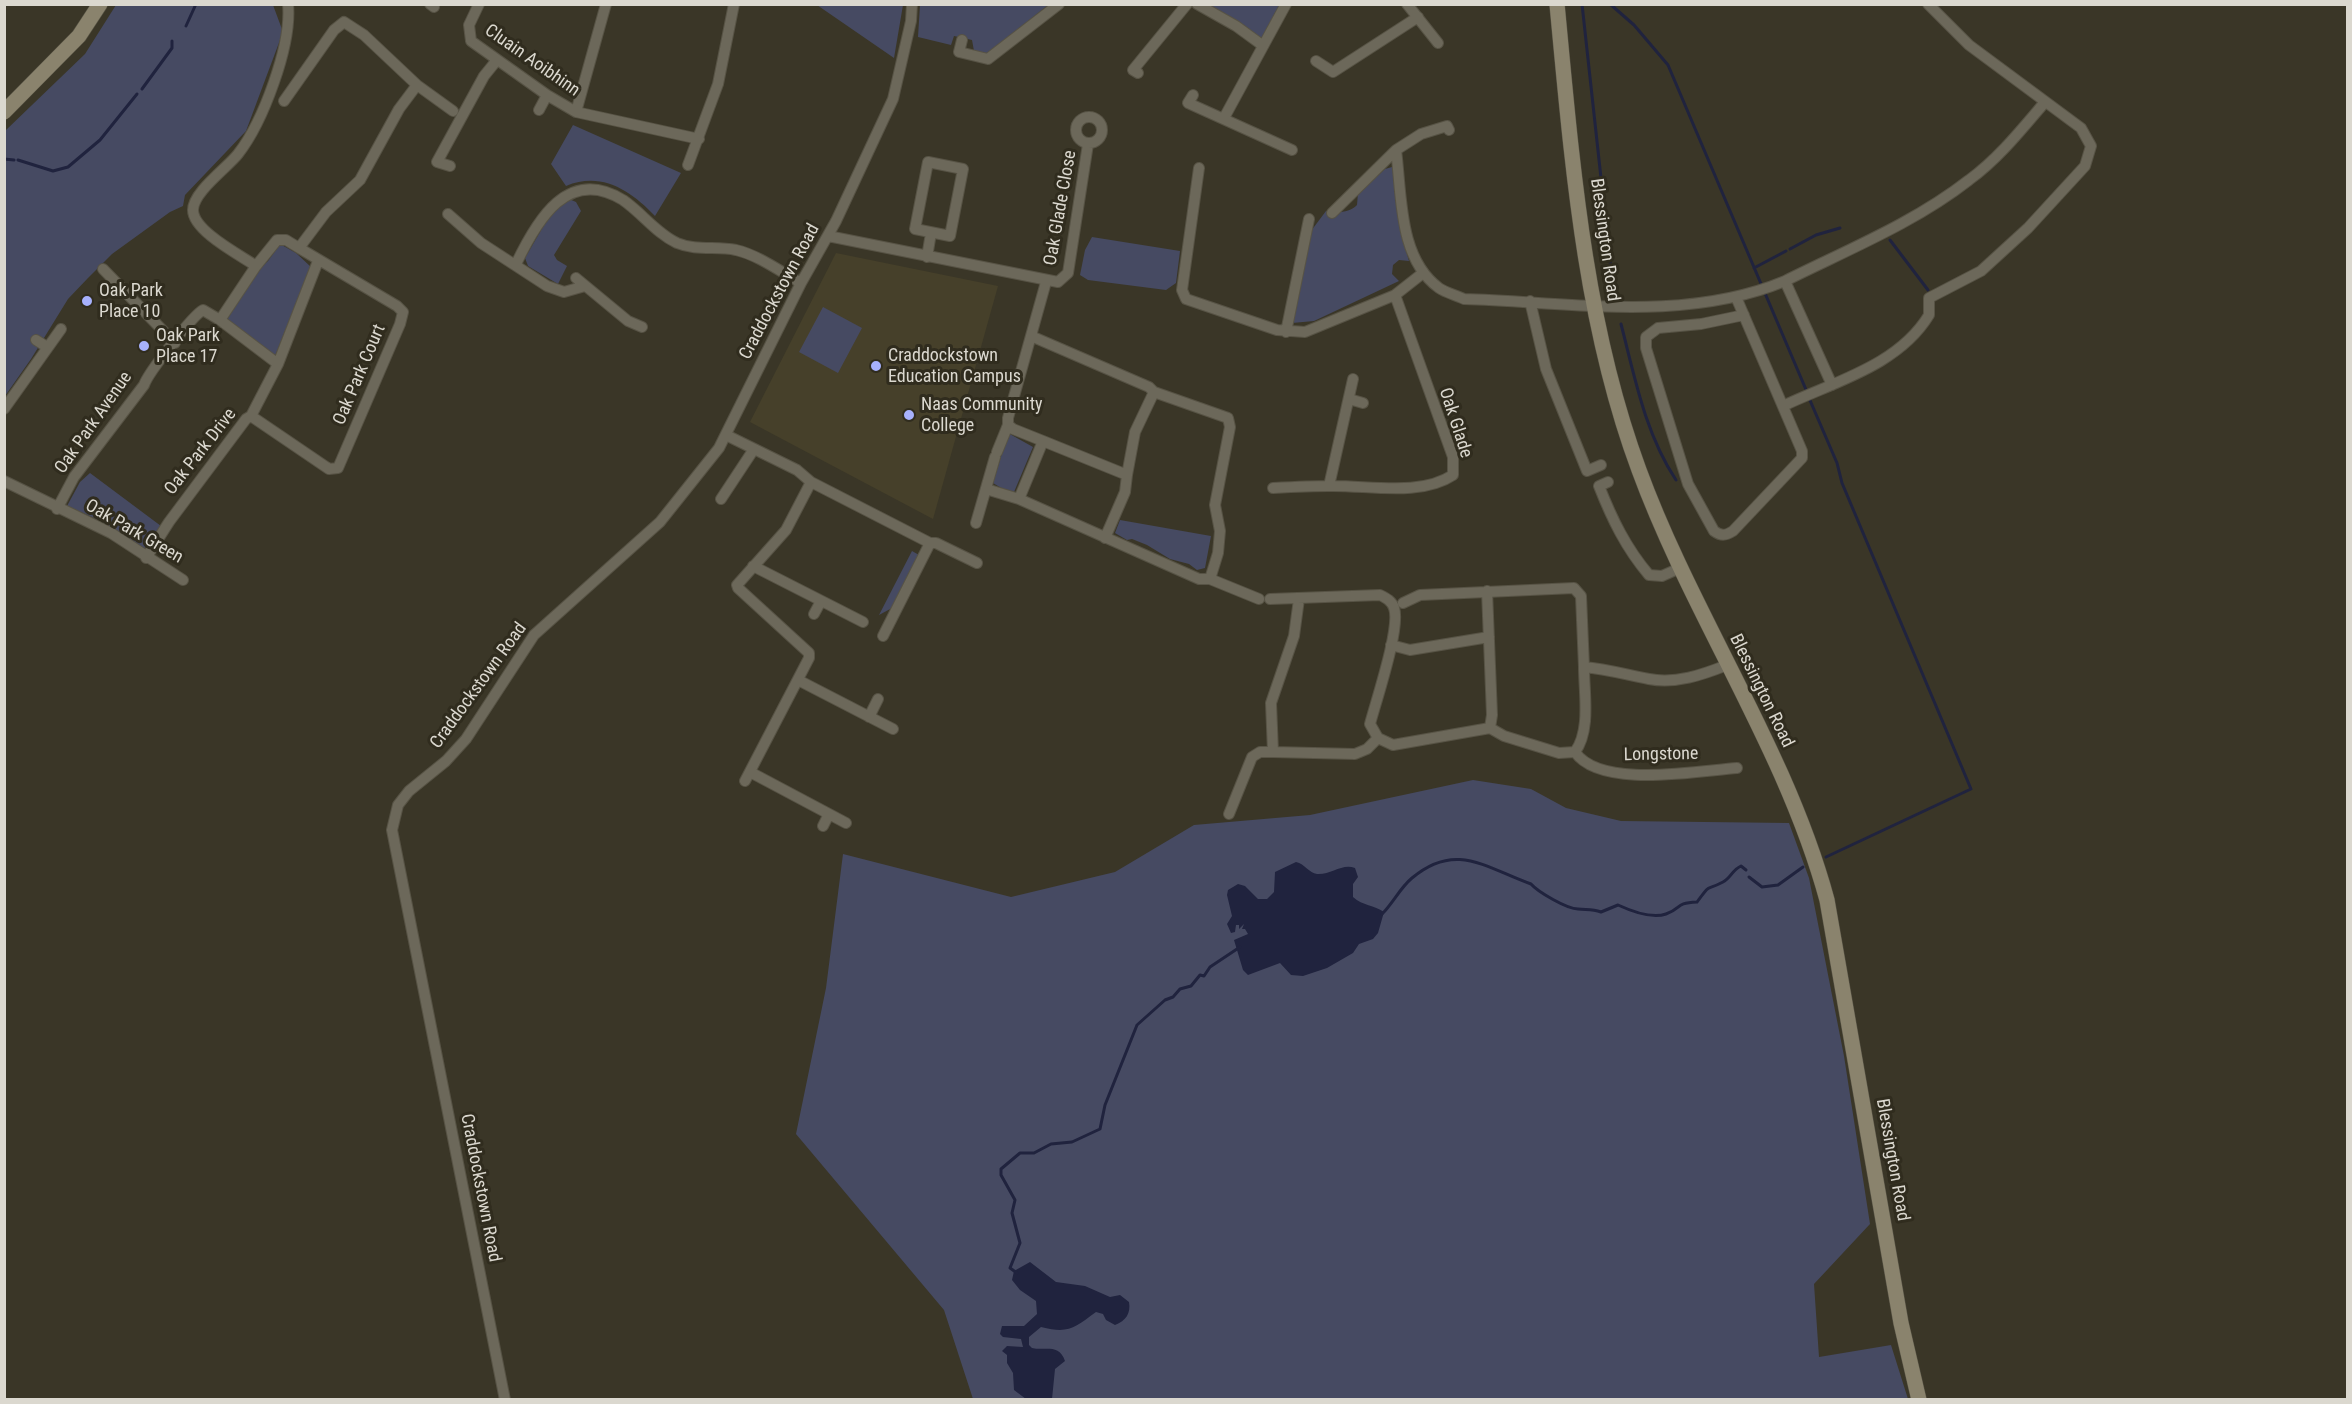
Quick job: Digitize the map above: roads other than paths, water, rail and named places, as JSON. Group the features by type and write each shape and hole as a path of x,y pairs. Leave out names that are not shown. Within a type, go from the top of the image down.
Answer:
{"main road":[{"path":"4,112 79,36 100,4"},
{"name":"Blessington Road","path":"1557,4 1592,304 1610,379 1639,469 1680,568 1811,845 1827,900 1901,1323 1919,1400"}],"street":[{"path":"278,364 220,320 256,266 207,233 192,211 197,195 239,153 264,111 289,22 288,4"},
{"name":"Cluain Aoibhinn","path":"479,4 469,25 471,41 547,95 576,111 699,139"},
{"name":"Cluain Aoibhinn","path":"576,111 606,4"},
{"path":"688,165 718,84 734,4"},
{"name":"Craddockstown Road","path":"505,1400 392,830 394,813 409,791 446,761 466,739 534,634 660,522 709,463 726,435 801,282 828,236 893,99 911,21 912,4"},
{"path":"962,40 959,52 988,58 1059,4"},
{"path":"1138,73 1133,70 1187,4"},
{"path":"1197,4 1236,26 1262,45"},
{"path":"1224,118 1286,4"},
{"path":"1407,4 1438,43"},
{"path":"1783,406 1877,363 1901,345 1929,315 1929,298 1981,271 2028,228 2085,166 2091,146 2081,128 1969,45 1928,4"},
{"path":"1316,61 1333,72 1418,17"},
{"path":"284,101 334,30 344,22 363,34 417,85 453,111"},
{"path":"450,166 437,162 484,76 497,60"},
{"path":"299,248 326,212 360,180 399,109 417,85"},
{"path":"539,110 547,95"},
{"path":"1193,95 1188,103 1292,150"},
{"path":"1396,150 1409,246 1423,273 1440,289 1464,299 1649,308 1736,297 1768,288 1886,232 1969,181 1989,164 2045,102"},
{"path":"1332,213 1396,150 1421,134 1447,126 1449,130"},
{"name":"Oak Glade Close","path":"1047,282 1058,282 1065,278 1088,144"},
{"path":"928,162 963,169 950,236 931,233 915,230 928,162"},
{"path":"1199,168 1183,296 1192,302 1286,332 1305,332 1395,295 1423,273"},
{"path":"516,264 527,241 552,206 577,190 591,188 624,201 677,243 691,248 743,252 801,282"},
{"path":"448,214 481,243 547,286 564,292 581,282 628,321 642,327"},
{"path":"1286,332 1309,219"},
{"path":"927,257 931,233"},
{"path":"828,236 1047,282 1008,425 996,455 976,523"},
{"name":"Oak Park Court","path":"251,416 308,457 329,469 338,468 403,312 398,306 318,261 286,240 278,240 256,266"},
{"name":"Oak Park Drive","path":"146,558 214,459 251,416 278,364 318,261"},
{"path":"102,269 175,343"},
{"path":"1785,281 1832,385"},
{"name":"Oak Glade","path":"1273,488 1407,487 1441,483 1453,475 1453,457 1395,295"},
{"path":"1736,297 1744,315 1802,450 1802,458 1733,531 1720,535 1714,531 1688,484 1646,348 1646,337 1658,328 1701,324 1744,315"},
{"path":"1530,301 1546,369 1587,471 1601,465"},
{"name":"Oak Park Avenue","path":"57,509 74,477 144,385 147,376 175,343 184,327 203,310 220,320"},
{"path":"4,409 62,329"},
{"path":"1031,336 1149,387 1154,392 1222,415 1229,422 1215,505 1220,531 1218,553 1210,579"},
{"path":"36,340 47,347"},
{"path":"1329,486 1353,379"},
{"path":"1105,538 1125,492 1135,432 1154,392"},
{"path":"1349,399 1363,403"},
{"path":"1008,425 1127,474"},
{"path":"726,435 797,470 811,482 930,543 936,543 977,563"},
{"path":"1019,499 1043,441"},
{"path":"721,499 754,449"},
{"name":"Oak Park Green","path":"4,481 57,509 111,533 146,558 183,580"},
{"path":"811,482 786,530 739,581 738,588 809,653 809,659 747,777 846,823"},
{"path":"1608,482 1599,486 1615,526 1634,558 1649,575 1662,576 1680,568"},
{"path":"986,489 1019,499 1199,579 1210,579 1258,599"},
{"path":"883,636 930,543"},
{"path":"753,566 863,622"},
{"path":"1270,599 1380,595 1387,598 1395,614 1391,645 1370,724 1378,738 1393,745 1490,728 1504,736 1559,753 1575,752 1582,743 1585,731 1584,616 1578,592 1574,588 1420,595 1403,603"},
{"path":"1487,591 1492,716 1490,728"},
{"path":"1273,752 1271,703 1294,636 1299,599"},
{"path":"814,614 821,601"},
{"path":"1391,645 1410,650 1489,637"},
{"path":"1584,668 1605,669 1649,679 1666,680 1703,675 1727,665"},
{"path":"798,680 893,729"},
{"path":"870,717 878,699"},
{"path":"1229,814 1252,757 1260,752 1355,754 1367,749 1378,738"},
{"name":"Longstone","path":"1575,752 1584,763 1626,774 1737,768"},
{"path":"823,826 829,814"}],"waterway":[{"path":"186,26 196,4"},
{"path":"1582,4 1613,288"},
{"path":"1610,4 1634,25 1668,65 1807,392"},
{"path":"142,89 172,48 172,41"},
{"path":"18,160 53,171 68,167 100,140 137,94"},
{"path":"4,159 14,160"},
{"path":"1790,249 1816,235 1840,228"},
{"path":"1890,240 1928,290"},
{"path":"1754,268 1786,251"},
{"path":"1621,324 1636,385 1649,424 1665,462 1676,480"},
{"path":"1809,398 1837,463 1842,483 1971,789 1826,857"},
{"path":"1382,914 1412,878 1428,867 1457,859 1485,865 1531,884 1553,900 1573,908 1601,912 1618,905 1654,916 1671,912 1685,903 1697,902 1707,890 1726,880 1741,866 1746,870"},
{"path":"1749,877 1762,887 1778,885 1803,867"},
{"path":"1017,1273 1010,1268 1020,1243 1012,1213 1015,1200 1001,1175 1001,1169 1020,1153 1034,1153 1051,1144 1072,1142 1100,1129 1105,1105 1137,1025 1165,1000 1173,997 1180,989 1191,986 1200,975 1204,976 1210,967 1240,947"}],"place":[{"name":"Oak Park Place 10","path":"87,301"},
{"name":"Oak Park Place 17","path":"144,346"},
{"name":"Craddockstown Education Campus","path":"876,366"},
{"name":"Naas Community College","path":"909,415"}]}
